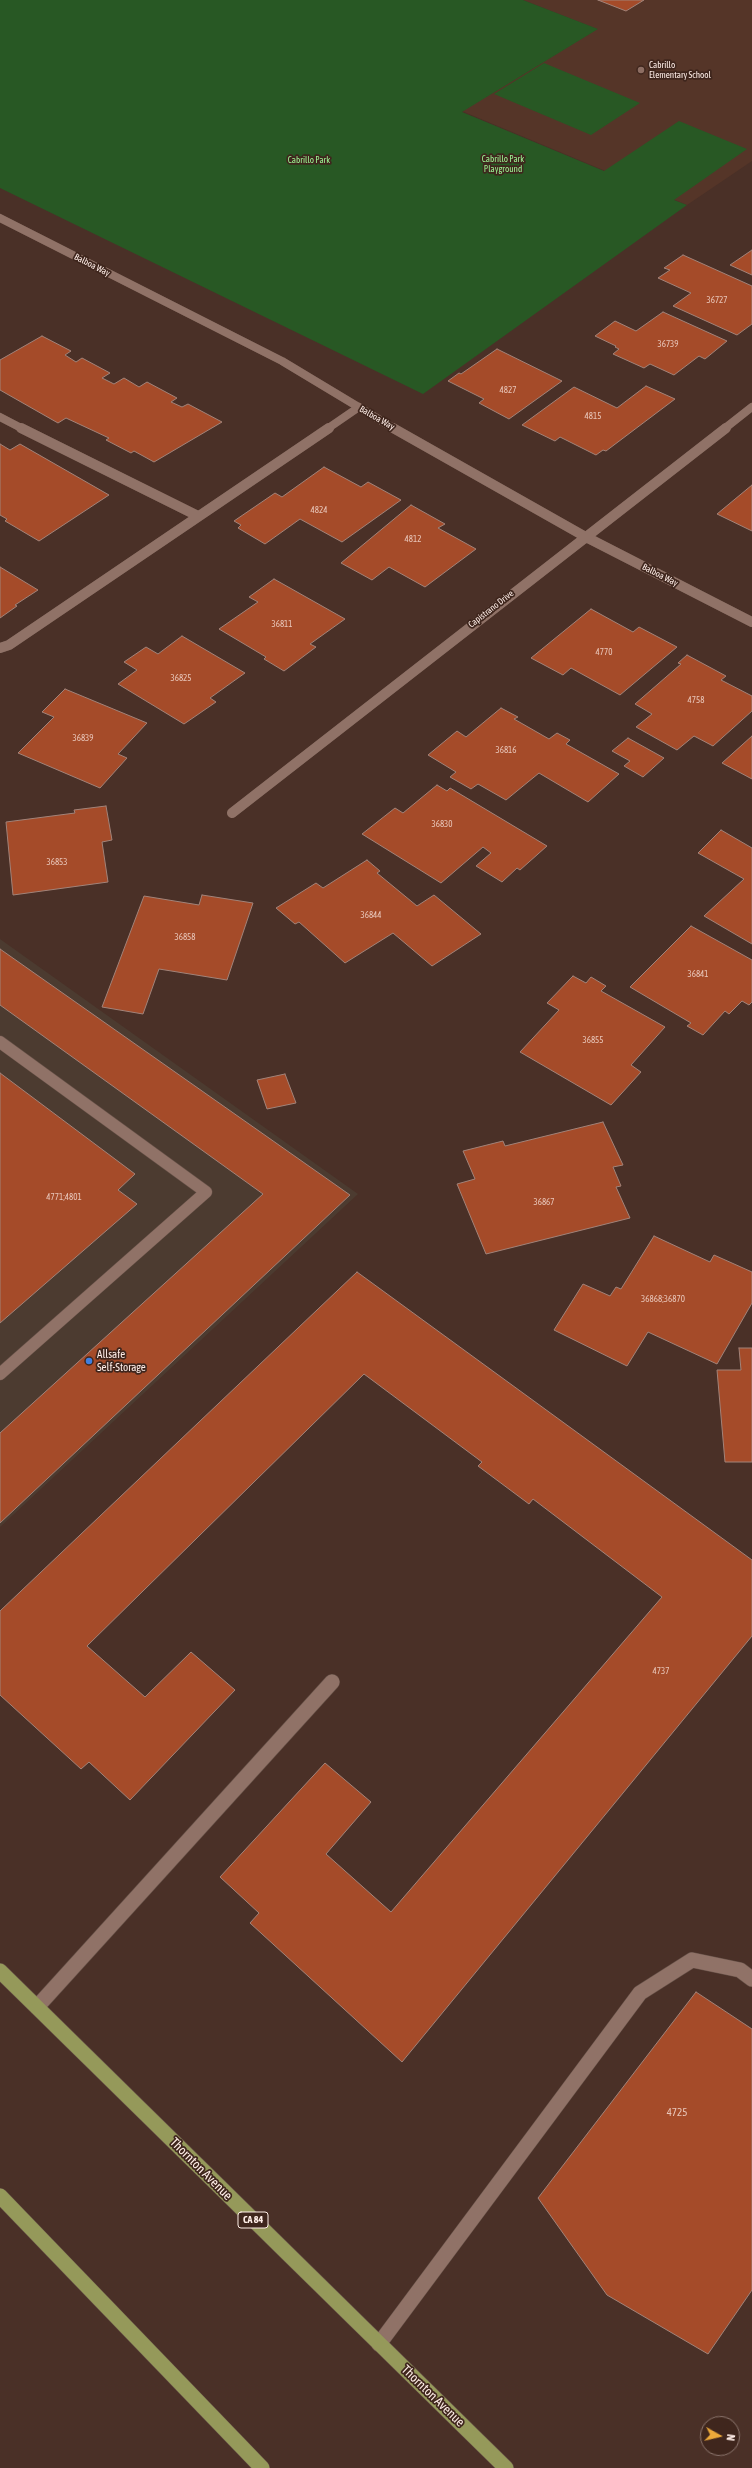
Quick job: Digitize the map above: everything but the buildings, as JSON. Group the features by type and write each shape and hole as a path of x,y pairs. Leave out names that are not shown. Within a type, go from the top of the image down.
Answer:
{"main road":[{"name":"Thornton Avenue","path":"0,1971 506,2468"},
{"path":"0,2196 262,2468"}],"street":[{"name":"Balboa Way","path":"0,219 282,361 584,536 752,622"},
{"path":"0,648 16,641 359,407"},
{"name":"Capistrano Drive","path":"232,813 584,536 752,407"},
{"path":"0,417 198,516"},
{"path":"0,1042 206,1192 0,1374"},
{"path":"37,2007 332,1682"},
{"path":"379,2344 640,1993 692,1960 740,1970 752,1979"}],"shaded area":[{"name":"Cabrillo Elementary School","path":"523,0 752,0 752,161 687,205 462,111 597,29"},
{"name":"Allsafe Self-Storage","path":"0,939 358,1194 0,1527"}],"green space":[{"name":"Cabrillo Park","path":"0,0 523,0 598,29 462,112 604,171 679,121 747,149 674,200 687,205 423,394 0,188"},
{"path":"544,63 640,103 591,135 494,94"}],"place":[{"name":"Cabrillo Elementary School","path":"641,70"},
{"name":"Allsafe Self-Storage","path":"89,1361"}],"park label":[{"name":"Cabrillo Park Playground","path":"503,164"}]}
